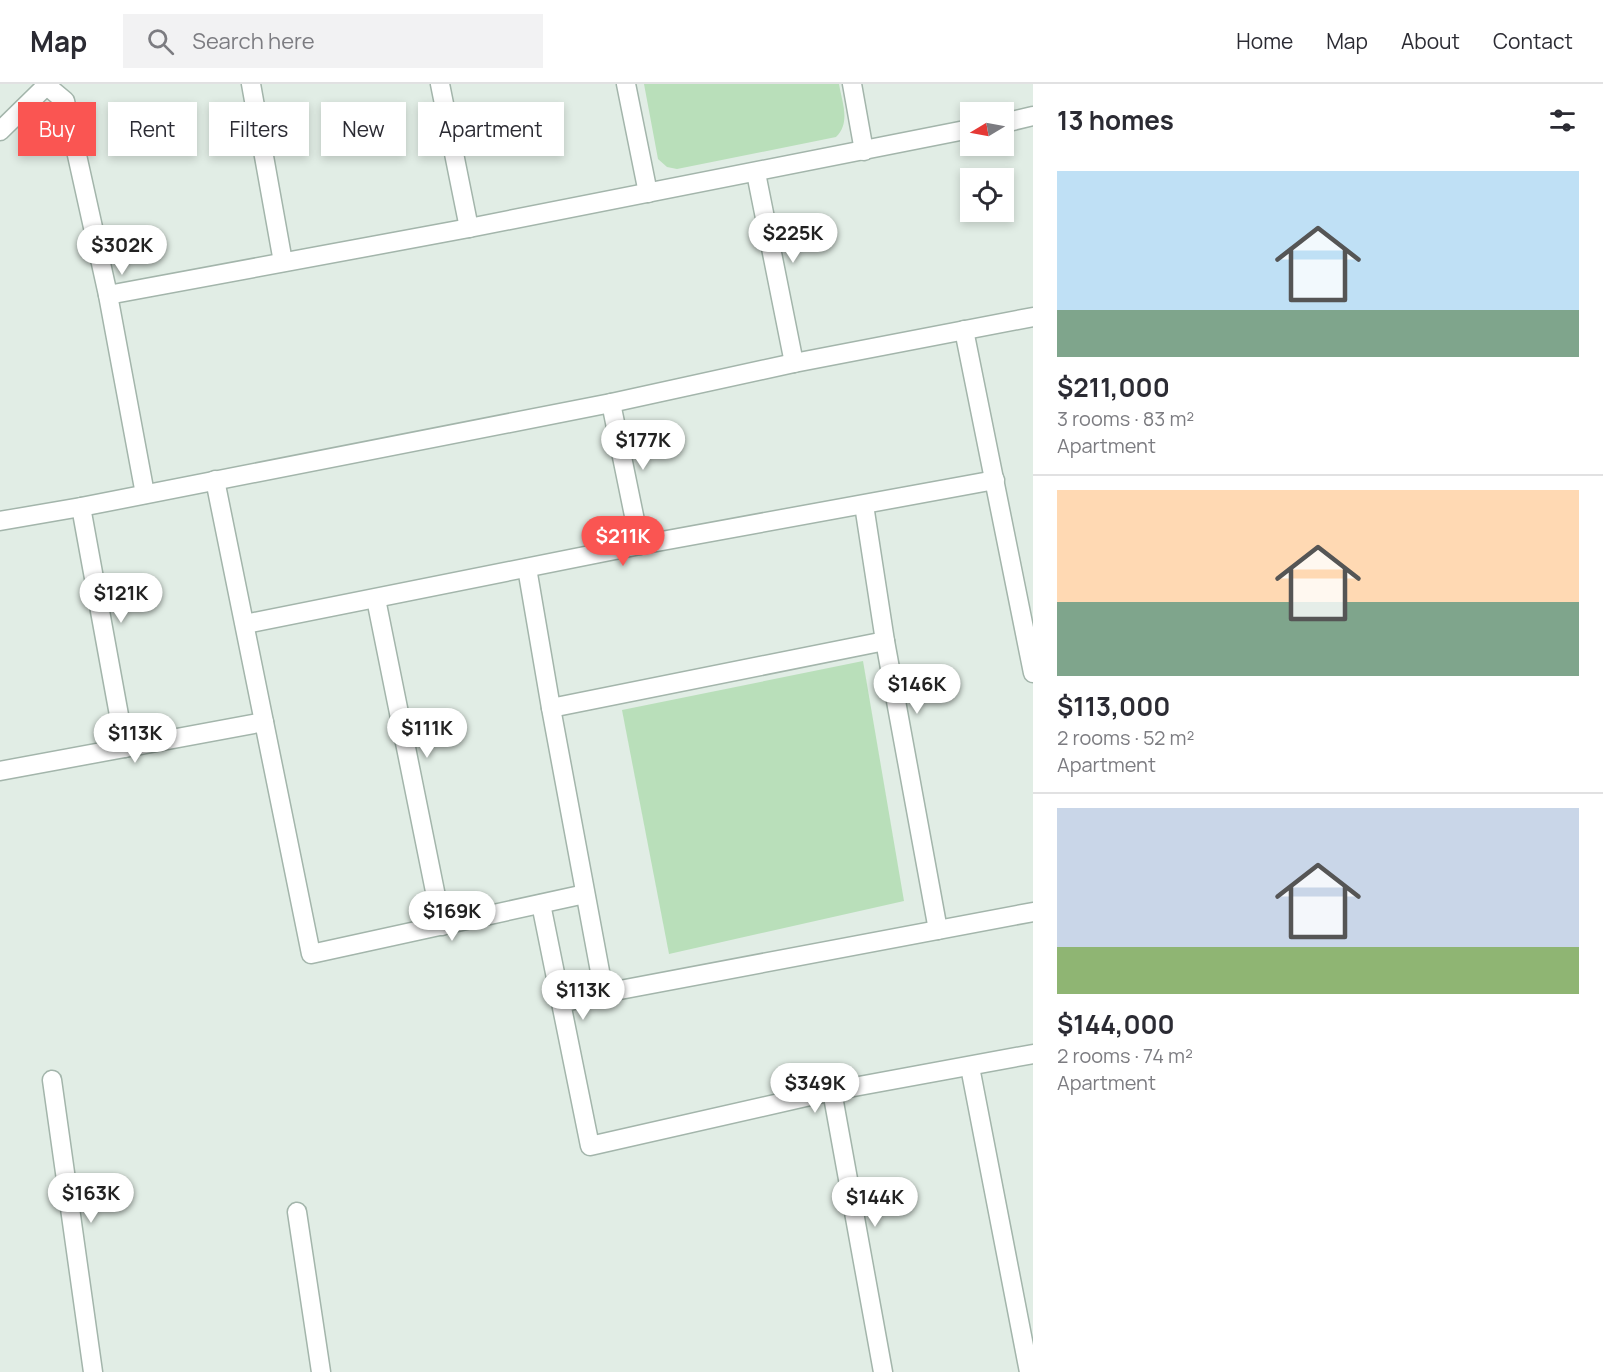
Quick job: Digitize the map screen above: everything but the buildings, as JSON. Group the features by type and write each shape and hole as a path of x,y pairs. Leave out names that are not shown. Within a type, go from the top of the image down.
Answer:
{"street":[{"path":"251,84 283,262"},
{"path":"440,84 468,228"},
{"path":"626,84 648,192"},
{"path":"852,84 864,151"},
{"path":"0,131 47,85 65,101 108,295 145,494"},
{"path":"1014,121 1033,117"},
{"path":"108,295 756,173 960,131"},
{"path":"756,173 794,363"},
{"path":"0,521 611,403 794,363 1033,317"},
{"path":"964,330 1033,673"},
{"path":"611,403 640,545"},
{"path":"215,480 311,954 585,894"},
{"path":"245,624 640,545 994,480"},
{"path":"864,505 885,641 938,930"},
{"path":"81,507 125,748"},
{"path":"527,568 604,993"},
{"path":"376,598 442,926"},
{"path":"551,708 885,641"},
{"path":"0,771 264,722"},
{"path":"541,904 590,1146 832,1091 1033,1054"},
{"path":"561,1003 1033,912"},
{"path":"970,1067 1029,1372"},
{"path":"52,1080 93,1372"},
{"path":"832,1091 883,1372"},
{"path":"297,1212 321,1372"}],"green space":[{"path":"644,84 839,84 844,112 843,125 836,137 677,169 667,167 658,159"},
{"path":"863,661 904,901 669,954 622,710"}]}
